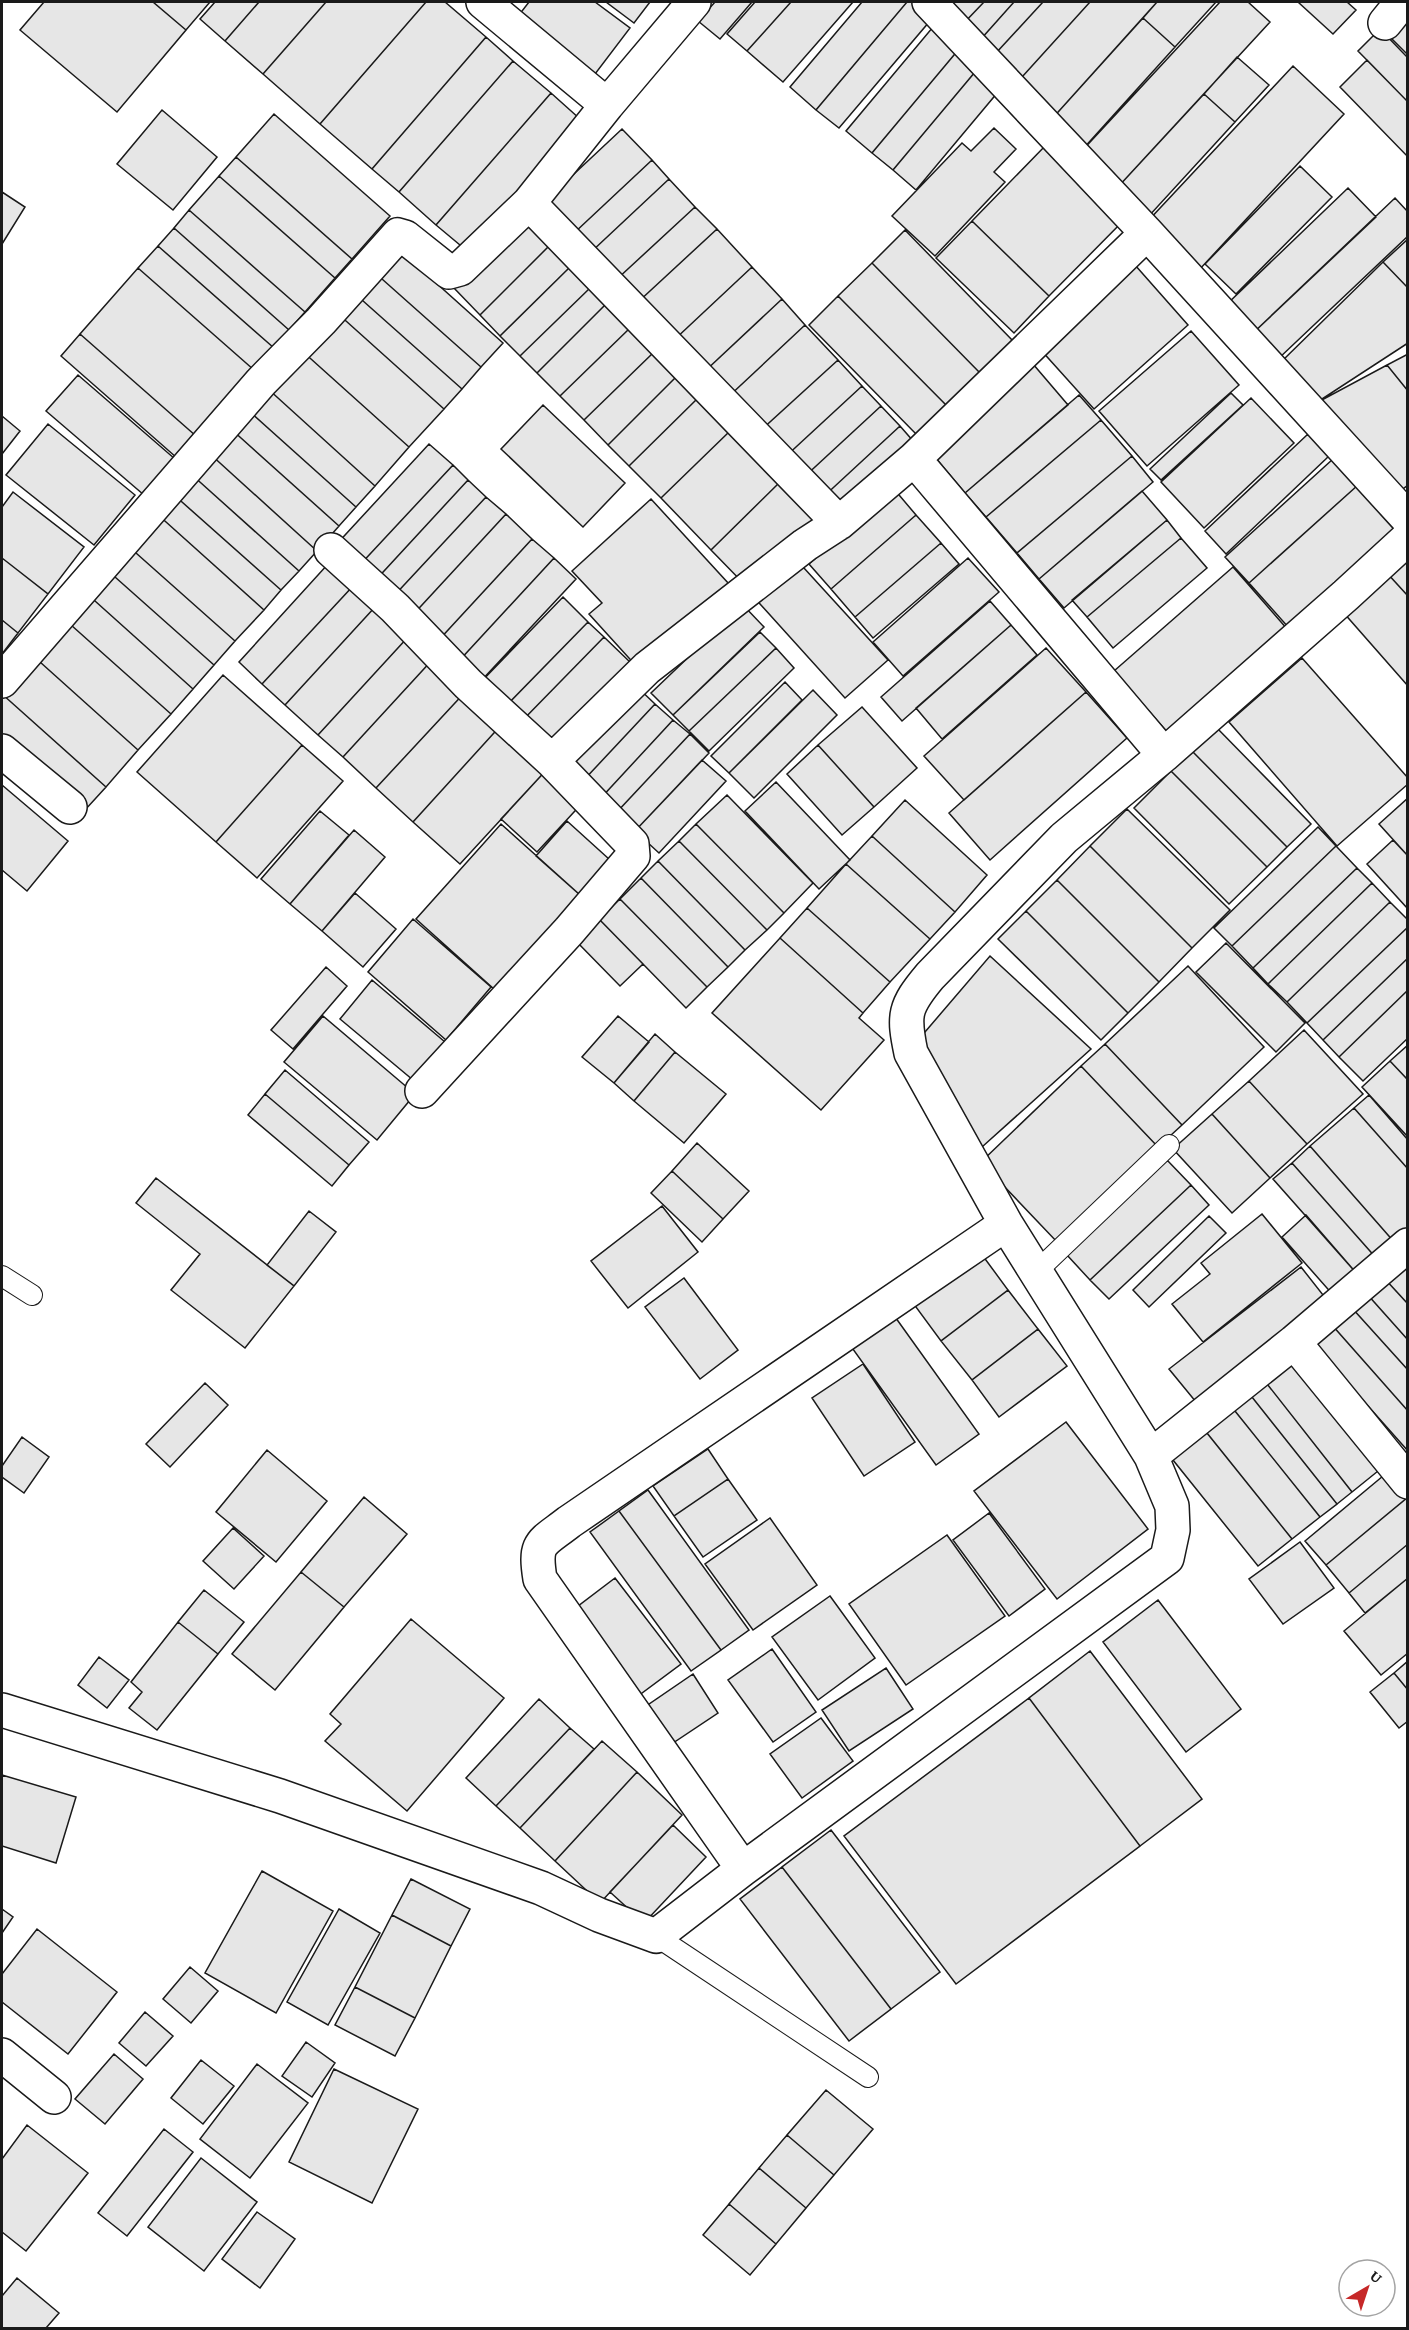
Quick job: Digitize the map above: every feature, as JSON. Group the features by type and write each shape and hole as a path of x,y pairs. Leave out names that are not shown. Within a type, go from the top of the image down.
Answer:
{"street":[{"path":"483,2 607,105"},
{"path":"2,681 261,382 321,321 398,235 405,237 449,272 455,272 529,203 607,105 694,2"},
{"path":"929,2 1147,233 1407,519"},
{"path":"529,203 839,523"},
{"path":"552,761 647,668 805,545 839,523 914,459 1147,233"},
{"path":"914,459 1164,755"},
{"path":"2,1710 280,1796 541,1888 599,1915 656,1936 743,1869 1167,1558 1173,1530 1172,1506 1151,1456 1035,1274 911,1053 905,1025 907,1009 916,992 930,976 1064,838 1164,755 1346,595 1407,538"},
{"path":"332,550 395,608 468,684 552,761 632,844 633,856 569,931 422,1091"},
{"path":"2,751 70,807"},
{"path":"743,1869 540,1579 537,1554 542,1543 569,1522 1006,1224"},
{"path":"1151,1456 1294,1342 1407,1245"},
{"path":"1294,1342 1407,1482"},
{"path":"2,2055 54,2097"}],"lane":[{"path":"1035,1274 1169,1145"},
{"path":"2,1276 32,1295"},
{"path":"656,1936 868,2077"}],"building":[{"path":"44,2 153,2 186,30 117,112 20,30"},
{"path":"153,2 210,2 186,30"},
{"path":"215,2 259,2 225,41 200,19"},
{"path":"259,2 326,2 263,74 225,41"},
{"path":"326,2 426,2 320,124 263,74"},
{"path":"426,2 445,2 486,37 372,169 320,124"},
{"path":"529,2 595,2 630,28 592,78 515,20"},
{"path":"606,2 650,2 634,23"},
{"path":"715,2 752,2 720,39 698,21"},
{"path":"755,2 791,2 747,51 727,34"},
{"path":"791,2 853,2 783,82 747,51"},
{"path":"862,2 907,2 816,110 790,87"},
{"path":"907,2 918,2 935,15 839,128 816,110"},
{"path":"951,2 984,2 963,24"},
{"path":"984,2 1014,2 981,39 963,24"},
{"path":"1014,2 1043,2 996,53 981,39"},
{"path":"1043,2 1090,2 1022,77 996,53"},
{"path":"1090,2 1157,2 1050,121 1012,88"},
{"path":"1157,2 1216,2 1175,47 1143,18"},
{"path":"1220,2 1248,2 1270,22 1117,188 1079,154"},
{"path":"1298,2 1347,2 1356,10 1333,34"},
{"path":"1143,18 1175,47 1082,150 1050,121"},
{"path":"1408,19 1408,55 1389,36"},
{"path":"933,27 959,49 872,153 846,131"},
{"path":"1380,29 1408,58 1408,102 1358,51"},
{"path":"486,37 513,61 399,192 372,169"},
{"path":"959,49 980,66 893,170 872,153"},
{"path":"1237,57 1269,85 1235,122 1204,94"},
{"path":"1367,60 1408,102 1408,157 1340,87"},
{"path":"513,61 551,93 436,225 399,192"},
{"path":"980,66 1003,86 916,190 893,170"},
{"path":"1293,66 1344,114 1199,270 1147,222"},
{"path":"551,93 580,119 466,250 436,225"},
{"path":"1204,94 1235,122 1148,217 1117,188"},
{"path":"162,110 217,157 173,210 117,164"},
{"path":"274,114 390,216 352,259 236,157"},
{"path":"994,128 1016,149 994,172 1005,182 935,256 892,216 962,143 971,151"},
{"path":"622,129 652,160 573,234 543,203"},
{"path":"1046,145 1124,220 1049,296 972,221"},
{"path":"236,157 352,259 335,278 219,176"},
{"path":"652,160 669,179 590,253 573,234"},
{"path":"1300,166 1332,197 1236,294 1205,264"},
{"path":"219,176 335,278 305,312 189,210"},
{"path":"669,179 695,207 616,280 590,253"},
{"path":"1348,188 1376,217 1252,334 1225,306"},
{"path":"2,192 25,207 2,244"},
{"path":"1395,198 1408,212 1408,236 1277,360 1252,334"},
{"path":"695,207 717,229 637,303 616,280"},
{"path":"189,210 305,312 289,330 174,228"},
{"path":"522,219 549,246 480,315 453,287"},
{"path":"972,221 1049,296 1014,333 936,258"},
{"path":"174,228 289,330 274,348 158,246"},
{"path":"717,229 752,267 673,341 637,303"},
{"path":"905,230 1013,341 980,373 872,263"},
{"path":"1408,239 1408,288 1383,262"},
{"path":"158,246 274,348 254,370 138,268"},
{"path":"395,246 503,343 481,367 373,271"},
{"path":"549,246 570,267 500,336 480,315"},
{"path":"1383,262 1408,288 1408,343 1319,401 1280,363"},
{"path":"872,263 980,373 947,406 838,296"},
{"path":"1135,265 1188,325 1094,409 1040,349"},
{"path":"570,267 590,288 520,356 500,336"},
{"path":"752,267 782,299 703,373 673,341"},
{"path":"138,268 254,370 196,436 80,334"},
{"path":"373,271 481,367 462,389 353,292"},
{"path":"590,288 606,304 537,373 520,356"},
{"path":"353,292 462,389 444,409 336,312"},
{"path":"838,296 947,406 917,435 809,325"},
{"path":"782,299 805,325 726,399 703,373"},
{"path":"606,304 630,328 560,396 537,373"},
{"path":"336,312 444,409 409,447 301,350"},
{"path":"805,325 838,360 758,433 726,399"},
{"path":"630,328 654,352 584,420 560,396"},
{"path":"1191,331 1239,385 1147,466 1099,411"},
{"path":"80,334 196,436 177,458 61,356"},
{"path":"301,350 409,447 375,486 267,388"},
{"path":"654,352 677,376 608,445 584,420"},
{"path":"1408,354 1408,391 1387,365"},
{"path":"838,360 862,386 783,459 758,433"},
{"path":"1033,364 1068,405 965,493 930,451"},
{"path":"1387,365 1408,391 1408,485 1392,497 1318,402"},
{"path":"78,375 175,459 144,495 46,411"},
{"path":"677,376 699,397 629,466 608,445"},
{"path":"862,386 881,406 802,479 783,459"},
{"path":"267,388 375,486 356,507 248,410"},
{"path":"1231,393 1243,405 1161,480 1150,469"},
{"path":"1079,395 1101,420 986,517 965,493"},
{"path":"699,397 731,430 661,498 629,466"},
{"path":"1251,398 1294,443 1204,528 1161,482"},
{"path":"543,405 625,483 583,527 501,449"},
{"path":"881,406 900,426 821,499 802,479"},
{"path":"248,410 356,507 339,526 231,429"},
{"path":"2,416 20,431 2,454"},
{"path":"1101,420 1132,456 1017,553 986,517"},
{"path":"48,424 135,495 94,545 6,475"},
{"path":"900,426 914,442 835,516 821,499"},
{"path":"231,429 339,526 317,551 209,453"},
{"path":"731,430 781,481 711,550 661,498"},
{"path":"1308,434 1329,456 1226,554 1205,531"},
{"path":"429,444 453,465 357,568 334,547"},
{"path":"209,453 317,551 299,571 191,474"},
{"path":"1132,456 1153,482 1039,579 1017,553"},
{"path":"1333,459 1358,485 1249,583 1225,557"},
{"path":"453,465 468,480 373,583 357,568"},
{"path":"191,474 299,571 281,590 173,494"},
{"path":"468,480 486,497 391,599 373,583"},
{"path":"781,481 817,518 747,587 711,550"},
{"path":"1358,485 1398,530 1289,628 1249,583"},
{"path":"894,489 916,515 831,589 809,564"},
{"path":"1142,491 1167,520 1064,608 1039,579"},
{"path":"13,492 84,547 48,594 2,558 2,507"},
{"path":"173,494 281,590 264,610 156,513"},
{"path":"486,497 506,514 410,618 391,599"},
{"path":"651,499 729,584 638,668 589,614 602,603 572,571"},
{"path":"156,513 264,610 235,641 127,545"},
{"path":"506,514 532,539 437,642 410,618"},
{"path":"916,515 941,543 855,617 831,589"},
{"path":"1167,520 1181,538 1087,617 1072,600"},
{"path":"1181,538 1207,568 1113,648 1087,617"},
{"path":"532,539 554,558 458,662 437,642"},
{"path":"941,543 959,564 873,638 855,617"},
{"path":"127,545 235,641 214,665 106,569"},
{"path":"793,556 888,660 845,698 751,594"},
{"path":"1408,556 1408,596 1387,573"},
{"path":"2,558 48,594 18,633 2,620"},
{"path":"554,558 576,579 480,682 458,662"},
{"path":"968,558 999,592 903,676 873,642"},
{"path":"328,564 353,586 262,684 239,662"},
{"path":"1233,567 1288,630 1169,734 1114,671"},
{"path":"106,569 214,665 193,689 85,592"},
{"path":"1387,573 1408,596 1408,686 1343,612"},
{"path":"353,586 375,607 285,705 262,684"},
{"path":"85,592 193,689 171,714 62,617"},
{"path":"563,597 588,622 503,709 478,685"},
{"path":"990,601 1011,625 902,721 881,697"},
{"path":"743,605 764,627 673,715 651,693"},
{"path":"375,607 408,637 318,735 285,705"},
{"path":"62,617 171,714 138,750 30,653"},
{"path":"2,620 18,633 2,654"},
{"path":"588,622 604,637 519,724 503,709"},
{"path":"1011,625 1037,655 942,739 916,708"},
{"path":"760,632 776,648 689,731 673,715"},
{"path":"408,637 433,659 343,757 318,735"},
{"path":"604,637 631,663 547,751 519,724"},
{"path":"776,648 794,668 709,751 689,731"},
{"path":"1046,648 1086,692 964,800 924,756"},
{"path":"30,653 138,750 106,787 2,694"},
{"path":"1302,658 1408,778 1408,784 1337,846 1229,722"},
{"path":"433,659 467,690 376,788 343,757"},
{"path":"223,675 302,745 216,842 137,772"},
{"path":"785,682 802,700 729,773 711,756"},
{"path":"634,684 655,704 582,782 561,763"},
{"path":"467,690 503,723 413,822 376,788"},
{"path":"813,690 837,715 754,798 729,773"},
{"path":"1086,692 1127,738 990,860 949,813"},
{"path":"2,694 106,787 85,810 2,735"},
{"path":"655,704 673,720 600,799 582,782"},
{"path":"862,707 917,768 874,807 818,745"},
{"path":"673,720 690,734 616,813 600,799"},
{"path":"503,723 550,766 460,864 413,822"},
{"path":"1216,727 1311,824 1287,847 1192,751"},
{"path":"690,734 709,753 635,831 616,813"},
{"path":"302,745 343,781 257,878 216,842"},
{"path":"818,745 874,807 842,835 787,774"},
{"path":"1192,751 1287,847 1267,867 1171,771"},
{"path":"702,760 726,781 659,853 635,831"},
{"path":"550,766 586,799 537,852 501,819"},
{"path":"1171,771 1267,867 1229,904 1134,808"},
{"path":"776,782 850,860 819,889 745,811"},
{"path":"2,785 68,841 27,891 2,870"},
{"path":"727,795 813,883 784,913 696,824"},
{"path":"1408,798 1408,856 1379,824"},
{"path":"905,800 987,875 955,912 872,836"},
{"path":"1127,809 1230,910 1192,948 1090,846"},
{"path":"320,811 349,835 290,904 261,879"},
{"path":"567,821 620,869 589,903 536,856"},
{"path":"501,824 589,903 504,998 416,919"},
{"path":"696,824 784,913 767,930 679,841"},
{"path":"1318,827 1336,846 1232,946 1214,928"},
{"path":"354,830 385,857 322,931 290,904"},
{"path":"872,836 955,912 930,939 846,864"},
{"path":"1393,840 1408,856 1408,909 1367,864"},
{"path":"679,841 767,930 745,950 658,861"},
{"path":"1090,846 1192,948 1159,982 1057,880"},
{"path":"1336,846 1357,868 1253,968 1232,946"},
{"path":"658,861 745,950 728,967 641,878"},
{"path":"846,864 930,939 890,982 807,908"},
{"path":"1357,868 1372,883 1268,984 1253,968"},
{"path":"641,878 728,967 707,987 620,899"},
{"path":"1057,880 1159,982 1128,1013 1026,911"},
{"path":"1372,883 1390,902 1287,1002 1268,984"},
{"path":"355,893 396,929 363,967 322,931"},
{"path":"620,899 707,987 686,1008 599,919"},
{"path":"1390,902 1408,920 1408,927 1307,1023 1287,1002"},
{"path":"807,908 890,982 863,1013 780,938"},
{"path":"1026,911 1128,1013 1101,1040 998,939"},
{"path":"413,919 491,987 446,1040 368,972"},
{"path":"599,919 643,964 620,986 576,941"},
{"path":"1408,927 1408,958 1323,1040 1307,1023"},
{"path":"780,938 863,1013 859,1018 884,1040 821,1110 712,1013"},
{"path":"1226,943 1305,1023 1276,1052 1196,972"},
{"path":"990,956 1091,1049 982,1147 923,1066 919,1039"},
{"path":"1408,958 1408,990 1339,1057 1323,1040"},
{"path":"1188,966 1264,1047 1182,1125 1105,1044"},
{"path":"326,967 347,986 293,1049 271,1030"},
{"path":"372,980 445,1042 413,1080 340,1019"},
{"path":"1408,990 1408,1038 1363,1081 1339,1057"},
{"path":"323,1016 415,1094 377,1140 284,1062"},
{"path":"618,1016 649,1042 614,1083 582,1057"},
{"path":"1304,1030 1363,1094 1307,1144 1249,1081"},
{"path":"655,1034 675,1052 634,1101 614,1083"},
{"path":"1105,1044 1182,1125 1158,1147 1081,1066"},
{"path":"1408,1045 1408,1080 1390,1061"},
{"path":"675,1052 726,1094 684,1143 634,1101"},
{"path":"1390,1061 1408,1080 1408,1137 1362,1087"},
{"path":"1081,1066 1158,1147 1058,1243 981,1162"},
{"path":"285,1070 369,1142 349,1165 265,1094"},
{"path":"1249,1081 1307,1144 1270,1178 1212,1114"},
{"path":"265,1094 349,1165 332,1186 248,1115"},
{"path":"1369,1095 1408,1140 1408,1169 1354,1108"},
{"path":"1354,1108 1408,1169 1408,1232 1395,1243 1310,1146"},
{"path":"1212,1114 1270,1178 1232,1213 1173,1149"},
{"path":"697,1143 749,1191 723,1219 672,1171"},
{"path":"1310,1146 1395,1243 1377,1259 1292,1163"},
{"path":"1167,1160 1191,1185 1090,1280 1067,1255"},
{"path":"1292,1163 1377,1259 1358,1275 1273,1179"},
{"path":"672,1171 723,1219 702,1242 651,1193"},
{"path":"156,1178 294,1286 245,1348 171,1290 200,1254 136,1203"},
{"path":"1191,1185 1209,1205 1109,1299 1090,1280"},
{"path":"662,1206 698,1252 628,1308 591,1261"},
{"path":"309,1211 336,1232 294,1286 267,1265"},
{"path":"1262,1214 1302,1263 1203,1342 1172,1304 1210,1274 1201,1263"},
{"path":"1306,1215 1358,1275 1334,1296 1282,1237"},
{"path":"1209,1216 1226,1233 1149,1307 1133,1290"},
{"path":"980,1252 1008,1290 941,1341 913,1303"},
{"path":"1408,1260 1408,1304 1385,1279"},
{"path":"1301,1267 1327,1300 1196,1402 1169,1369"},
{"path":"684,1278 738,1350 700,1379 645,1307"},
{"path":"1385,1279 1408,1304 1408,1340 1367,1294"},
{"path":"1008,1290 1038,1329 972,1380 941,1341"},
{"path":"1367,1294 1408,1340 1408,1370 1352,1308"},
{"path":"1352,1308 1408,1370 1408,1411 1332,1325"},
{"path":"893,1314 979,1434 936,1465 850,1345"},
{"path":"1332,1325 1408,1411 1408,1451 1312,1343"},
{"path":"1038,1329 1067,1366 999,1417 972,1380"},
{"path":"1295,1356 1383,1467 1352,1492 1264,1380"},
{"path":"863,1364 915,1442 864,1476 812,1398"},
{"path":"1264,1380 1352,1492 1337,1504 1248,1392"},
{"path":"205,1383 228,1405 170,1467 146,1444"},
{"path":"1248,1392 1337,1504 1320,1517 1231,1406"},
{"path":"1231,1406 1320,1517 1292,1539 1203,1428"},
{"path":"1066,1422 1148,1529 1057,1599 974,1491"},
{"path":"1203,1428 1292,1539 1258,1566 1169,1455"},
{"path":"22,1437 49,1457 24,1493 2,1477 2,1466"},
{"path":"708,1449 728,1479 674,1516 653,1486"},
{"path":"267,1450 327,1501 276,1562 216,1512"},
{"path":"1389,1471 1408,1497 1326,1565 1305,1541"},
{"path":"728,1479 757,1520 703,1557 674,1516"},
{"path":"648,1490 749,1630 721,1650 619,1511"},
{"path":"364,1497 407,1534 344,1607 301,1572"},
{"path":"1408,1497 1408,1544 1349,1593 1326,1565"},
{"path":"619,1511 721,1650 691,1671 590,1532"},
{"path":"989,1513 1045,1589 1009,1616 953,1540"},
{"path":"770,1518 817,1585 753,1630 705,1564"},
{"path":"233,1528 264,1556 234,1589 203,1561"},
{"path":"947,1535 1005,1616 906,1685 849,1604"},
{"path":"1300,1542 1334,1588 1283,1624 1249,1579"},
{"path":"1408,1544 1408,1578 1365,1613 1349,1593"},
{"path":"301,1572 344,1607 275,1690 232,1654"},
{"path":"615,1578 681,1664 634,1699 569,1613"},
{"path":"1408,1578 1408,1653 1381,1675 1344,1631"},
{"path":"204,1590 244,1622 218,1654 178,1622"},
{"path":"830,1596 875,1658 818,1700 772,1637"},
{"path":"1158,1600 1241,1709 1186,1752 1103,1642"},
{"path":"411,1619 504,1698 407,1811 325,1741 341,1724 330,1714"},
{"path":"178,1622 218,1654 157,1730 129,1708 142,1692 131,1682"},
{"path":"772,1649 816,1712 773,1742 728,1680"},
{"path":"1090,1651 1202,1799 1140,1846 1029,1698"},
{"path":"99,1657 129,1680 107,1708 78,1685"},
{"path":"1408,1661 1408,1690 1394,1673"},
{"path":"886,1668 913,1709 849,1751 822,1710"},
{"path":"1394,1673 1408,1690 1408,1721 1399,1728 1370,1692"},
{"path":"693,1674 718,1713 664,1749 639,1711"},
{"path":"1029,1698 1140,1846 956,1984 844,1836"},
{"path":"539,1699 570,1728 496,1806 466,1778"},
{"path":"821,1718 853,1761 802,1798 770,1754"},
{"path":"570,1728 594,1749 520,1828 496,1806"},
{"path":"602,1741 637,1772 555,1861 520,1828"},
{"path":"637,1772 682,1815 600,1903 555,1861"},
{"path":"2,1775 76,1797 56,1863 2,1846"},
{"path":"673,1825 706,1857 644,1923 610,1892"},
{"path":"831,1830 940,1972 891,2009 782,1867"},
{"path":"782,1867 891,2009 849,2041 740,1899"},
{"path":"262,1871 333,1911 276,2013 205,1973"},
{"path":"411,1879 470,1909 451,1946 392,1915"},
{"path":"2,1909 13,1917 2,1933"},
{"path":"339,1909 380,1933 328,2025 287,2002"},
{"path":"392,1915 451,1946 415,2018 355,1987"},
{"path":"37,1929 117,1992 68,2054 2,2002 2,1974"},
{"path":"190,1967 218,1991 191,2023 163,1999"},
{"path":"355,1987 415,2018 395,2056 335,2025"},
{"path":"145,2012 173,2036 146,2066 119,2043"},
{"path":"306,2042 335,2063 312,2097 282,2076"},
{"path":"114,2054 143,2079 105,2124 75,2099"},
{"path":"201,2060 234,2086 203,2124 171,2098"},
{"path":"257,2064 308,2103 250,2178 200,2139"},
{"path":"334,2069 418,2109 372,2203 289,2162"},
{"path":"826,2090 873,2129 834,2175 787,2135"},
{"path":"27,2125 88,2173 26,2251 2,2232 2,2159"},
{"path":"164,2129 193,2152 127,2236 98,2213"},
{"path":"787,2135 834,2175 806,2208 759,2168"},
{"path":"201,2158 257,2202 204,2271 148,2227"},
{"path":"759,2168 806,2208 776,2244 729,2204"},
{"path":"729,2204 776,2244 750,2275 703,2235"},
{"path":"257,2212 295,2239 260,2288 222,2259"},
{"path":"17,2278 59,2313 46,2328 2,2328 2,2296"}]}
